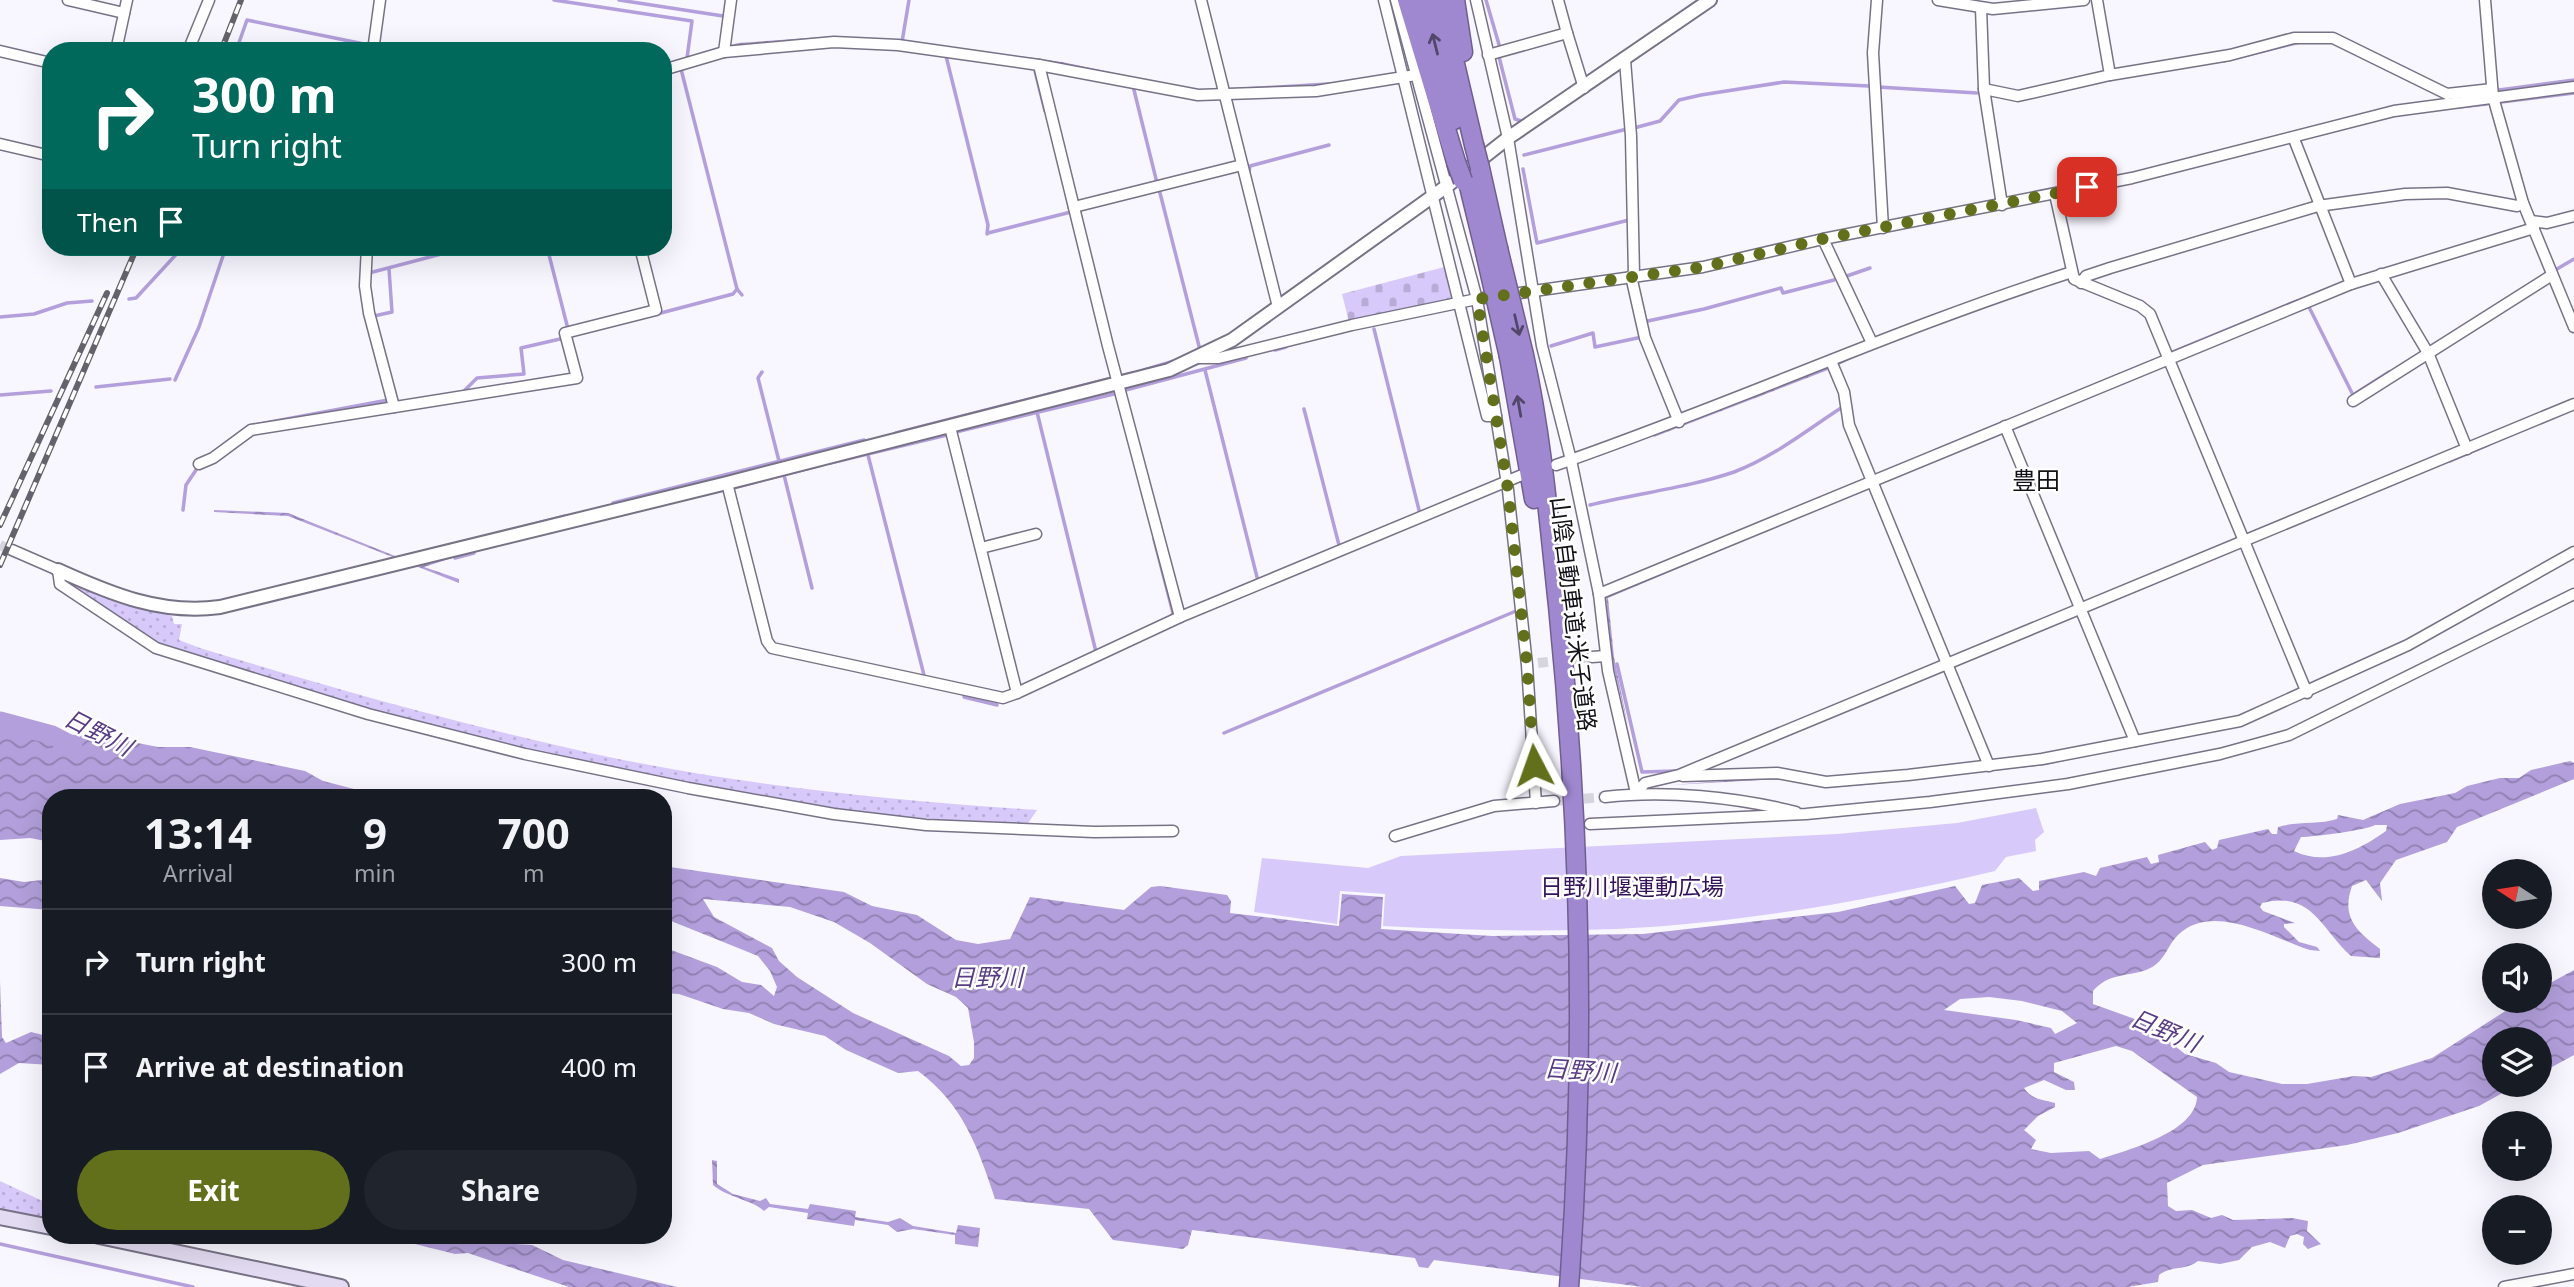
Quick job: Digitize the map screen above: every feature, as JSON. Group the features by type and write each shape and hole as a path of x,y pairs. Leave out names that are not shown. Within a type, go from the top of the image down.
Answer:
{"highway":[{"path":"1407,0 1465,155"},
{"name":"山陰自動車道;米子道路","path":"1424,0 1465,155"},
{"name":"山陰自動車道;米子道路","path":"1440,0 1465,155 1451,185"},
{"path":"1451,185 1465,155 1475,117 1455,0"},
{"name":"山陰自動車道;米子道路","path":"1451,185 1492,250"},
{"name":"山陰自動車道;米子道路","path":"1451,185 1492,250 1540,449 1550,538 1574,838 1580,1082 1569,1287"},
{"name":"山陰自動車道;米子道路","path":"1563,1287 1575,1082 1574,838"}],"main road":[{"path":"0,1217 42,1225"},
{"path":"137,1244 341,1287"}],"street":[{"path":"68,0 124,13"},
{"path":"119,42 127,0"},
{"path":"192,42 209,0"},
{"path":"374,42 380,0"},
{"path":"724,48 731,0"},
{"path":"1201,0 1278,307"},
{"path":"1384,0 1408,77 1451,185 1477,299 1508,485 1533,664 1536,803"},
{"path":"1396,0 1408,77 1451,185 1459,303 1487,416 1496,416"},
{"path":"1476,0 1508,138 1532,289 1599,594 1606,656 1636,793"},
{"path":"1558,0 1584,88"},
{"path":"12,550 133,601 173,609 197,610 241,604 1119,384 1198,358 1232,340 1451,185 1508,138 1710,0"},
{"path":"1877,0 1873,53 1883,228"},
{"path":"1938,0 1981,8 2084,0"},
{"path":"2097,0 2110,75"},
{"path":"2485,0 2493,93 2523,203 2574,327"},
{"path":"1981,8 1984,89 2002,205"},
{"path":"1488,55 1567,33"},
{"path":"1984,89 2018,96 2110,75 2230,55 2315,35 2333,38 2447,94 2574,87"},
{"path":"672,68 724,48 834,42 898,46 1039,65 1191,94 1223,91 1316,91 1408,77"},
{"path":"0,51 42,61"},
{"path":"1625,60 1631,135 1632,276 1645,338 1679,422"},
{"path":"1039,65 1180,617"},
{"path":"1198,358 1219,358 1532,289 1703,267 1823,239 2055,194 2294,139 2394,111 2493,93"},
{"path":"2294,139 2318,206 2351,284"},
{"path":"0,145 42,154"},
{"path":"1074,207 1242,164"},
{"path":"1556,465 1833,364 1872,343 1967,306 2086,276 2318,206 2405,194 2447,193 2517,206 2523,203"},
{"path":"2055,194 2076,278"},
{"path":"1599,594 2351,284 2532,225 2574,216"},
{"path":"1823,239 1872,343"},
{"path":"367,256 365,286 394,407"},
{"path":"199,464 213,458 251,430 577,378 565,333 656,310 642,256"},
{"path":"2381,274 2428,353 2467,449"},
{"path":"2353,401 2552,275"},
{"path":"2076,278 2148,311 2307,694"},
{"path":"1833,364 1844,392 1849,425 1871,482 1989,766"},
{"path":"1636,793 1645,783 1679,775 2574,404"},
{"path":"2005,426 2135,741"},
{"path":"950,427 1017,693"},
{"path":"727,484 767,641 772,648 993,698 1017,693 1180,617 1508,485 1522,475"},
{"path":"981,548 1036,534"},
{"path":"1679,775 1777,774 1829,782 1989,766 2239,721 2307,694 2408,645 2574,552"},
{"path":"58,570 60,584 156,648 368,714 525,754 834,814 913,823 1022,830 1173,831"},
{"path":"1590,824 1806,814 2068,784 2260,744 2289,735 2574,594"},
{"path":"1592,657 1606,656"},
{"path":"1605,797 1636,793 1722,800 1806,814"},
{"path":"1395,836 1494,806 1554,801"},
{"path":"2504,1287 2574,1274"}],"green space":[{"path":"1448,266 1455,299 1349,322 1342,294"},
{"path":"64,580 125,605 172,616 174,624 182,624 179,640 200,648 394,704 541,742 645,764 756,782 868,796 1037,810 1026,826 844,812 583,764 339,702 154,643 67,587"},
{"name":"日野川堰運動広場","path":"2036,808 2044,832 2035,840 2036,851 2006,857 1995,871 1854,901 1760,916 1665,926 1588,930 1383,926 1385,894 1340,891 1337,924 1254,912 1262,858 1368,868 1401,856 1837,834 1957,823"},
{"path":"0,1181 42,1201 42,1220 0,1213"}],"water":[{"path":"836,36 907,41 1062,62 1196,90 1349,81 1317,86 1189,91 1128,77 1009,57 832,38 767,42 672,62 738,43"},
{"path":"1911,331 1828,370 1654,437 1653,434"},
{"path":"1868,488 1608,598 1614,657 1628,726 1611,656 1606,597"},
{"path":"214,510 288,513 420,566 458,556 424,567 459,579 459,583 288,516"},
{"name":"日野川","path":"0,729 112,738 158,747 190,747 305,771 323,781 354,789 42,789 42,840 30,838 0,840"},
{"path":"2153,742 2046,765 1876,784 1826,788 1792,780 1760,780 1672,785 1761,778 1924,778 2047,763"},
{"path":"2570,761 2574,763 2574,779 2457,827 2447,842 2396,860 2380,883 2382,901 2366,880 2352,886 2348,906 2350,915 2364,936 2380,949 2380,958 2351,956 2304,907 2279,900 2262,903 2260,907 2263,911 2295,923 2284,924 2284,927 2299,942 2317,947 2320,951 2310,950 2243,925 2208,921 2192,925 2178,935 2152,967 2111,978 2099,985 2093,991 2093,1004 2146,1023 2185,1054 2216,1063 2229,1072 2282,1084 2307,1084 2354,1076 2371,1077 2432,1058 2502,1013 2552,1013 2552,982 2574,970 2574,1055 2552,1067 2552,1027 2482,1027 2482,1097 2495,1097 2479,1106 2398,1133 2347,1145 2203,1165 2167,1183 2168,1206 2176,1211 2192,1210 2211,1218 2222,1215 2233,1220 2292,1218 2308,1221 2307,1231 2321,1244 2308,1249 2303,1244 2304,1237 2297,1234 2290,1236 2285,1248 2270,1242 2252,1247 2239,1260 2220,1264 2198,1261 2164,1272 2159,1275 2158,1282 2128,1287 1643,1287 1434,1260 1428,1268 1419,1267 1415,1258 1192,1230 1188,1245 1183,1249 1113,1240 1089,1209 995,1199 975,1145 958,1113 934,1084 918,1071 898,1073 846,1050 825,1036 672,994 672,950 717,967 742,982 761,985 774,996 777,987 770,971 758,956 672,921 672,867 844,892 872,906 917,915 956,940 978,944 1010,939 1030,897 1124,910 1151,887 1160,886 1227,895 1231,901 1230,913 1339,926 1342,894 1383,897 1381,929 1492,936 1643,934 1838,912 1955,886 1969,904 1975,903 1982,885 2019,878 2033,891 2039,890 2039,881 2084,872 2096,876 2100,868 2147,857 2151,864 2159,862 2158,855 2205,842 2212,850 2217,848 2219,840 2268,829 2272,834 2277,834 2278,827 2330,821 2337,819 2338,815 2363,820 2400,804 2455,793 2467,786 2500,778 2519,778 2531,770","holes":["2387,825 2386,831 2376,838 2342,854 2318,857 2294,851 2301,837","703,899 790,907 834,922 870,943 927,984 956,997 968,1008 974,1042 974,1058 969,1065 961,1066 949,1056 853,1013 797,977 779,961 772,948 714,917","1989,997 2022,1001 2062,1011 2077,1023 2055,1034 2051,1028 2016,1020 1944,1010 1960,999","2116,1046 2132,1051 2197,1097 2194,1109 2185,1120 2159,1138 2100,1159 2089,1151 2051,1153 2031,1149 2036,1140 2024,1130 2038,1116 2055,1107 2055,1103 2034,1097 2024,1088 2044,1080 2066,1090 2075,1090 2074,1082 2054,1072 2054,1063"]},
{"path":"0,878 24,882 42,880 42,909 0,906"},
{"path":"0,981 2,1037 6,1043 31,1032 42,1035 42,1064 19,1063 0,1074"},
{"path":"712,1160 717,1161 717,1184 733,1194 760,1201 766,1198 770,1204 808,1209 810,1204 856,1211 855,1217 888,1222 900,1218 913,1226 956,1233 958,1225 980,1228 978,1247 955,1244 955,1235 913,1229 897,1232 888,1225 855,1220 854,1226 807,1219 808,1213 769,1207 764,1211 713,1185"},
{"path":"415,1244 532,1245 563,1260 677,1287 569,1287 468,1253 455,1254"}],"waterway":[{"path":"554,0 692,21 687,58"},
{"path":"619,0 723,16"},
{"path":"902,42 909,0"},
{"path":"1486,0 1500,48"},
{"path":"239,42 247,20 354,42"},
{"path":"2223,61 2300,42"},
{"path":"946,56 988,225 987,234"},
{"path":"1499,57 1515,119 1524,122"},
{"path":"681,69 737,289"},
{"path":"1035,71 1045,111"},
{"path":"2499,90 2574,80"},
{"path":"1634,128 1660,121 1679,100 1701,95 1784,82 1869,86"},
{"path":"1133,86 1157,183"},
{"path":"1878,87 1977,93"},
{"path":"2501,102 2574,93"},
{"path":"2458,107 2487,104"},
{"path":"1524,155 1627,129"},
{"path":"1249,172 1250,166 1329,145"},
{"path":"1523,169 1537,243 1629,220"},
{"path":"1159,189 1200,350 1197,352"},
{"path":"988,233 1071,212"},
{"path":"129,299 136,298 175,256"},
{"path":"175,380 199,327 223,256"},
{"path":"369,273 434,256"},
{"path":"549,256 568,329"},
{"path":"2557,269 2574,259"},
{"path":"1844,277 1870,268"},
{"path":"374,316 392,312 389,269"},
{"path":"1643,322 1781,288 1783,293 1834,280"},
{"path":"657,314 733,294 737,289 742,295"},
{"path":"0,317 34,314 67,303 92,301"},
{"path":"2170,353 2297,301"},
{"path":"2305,307 2308,305 2353,395 2389,372"},
{"path":"1374,329 1420,514"},
{"path":"1551,346 1593,333 1595,347 1642,337 1641,335"},
{"path":"462,393 477,378 524,374 521,348 560,339"},
{"path":"1275,350 1286,347"},
{"path":"1126,390 1246,358"},
{"path":"1144,370 1174,361"},
{"path":"1205,370 1258,581"},
{"path":"762,372 758,378 779,461"},
{"path":"1120,376 1133,373"},
{"path":"2058,400 2121,374"},
{"path":"96,387 170,379"},
{"path":"896,433 1108,379"},
{"path":"0,395 51,391"},
{"path":"956,432 1118,393"},
{"path":"225,444 249,426 388,400"},
{"path":"1590,505 1734,472 1776,451 1841,408"},
{"path":"1304,409 1340,549"},
{"path":"1037,412 1096,652"},
{"path":"1936,450 2001,423"},
{"path":"830,463 947,435"},
{"path":"613,503 864,440"},
{"path":"2450,461 2488,445"},
{"path":"868,455 925,679"},
{"path":"733,488 822,465"},
{"path":"183,510 186,485 198,467"},
{"path":"2379,490 2420,472"},
{"path":"784,475 812,588"},
{"path":"523,527 565,516"},
{"path":"1154,539 1173,613 1170,619"},
{"path":"455,558 474,553"},
{"path":"1224,733 1516,611"},
{"path":"1617,664 1642,772 1675,771"},
{"path":"964,697 997,705"},
{"name":"日野川","path":"0,721 52,735 73,746"},
{"path":"0,1244 193,1287"}],"tunnel":[{"path":"0,545 12,550"},
{"path":"1538,663 1592,657"},
{"path":"1554,801 1605,797"}],"railway":[{"path":"225,42 241,0"},
{"path":"0,565 133,256"},
{"path":"0,525 107,293"}],"district":[{"name":"豊田","path":"2036,481"}],"route":[{"path":"1534,765 1527,665 1508,490 1477,299 1532,289 1703,267 1823,239 2087,187"}]}
